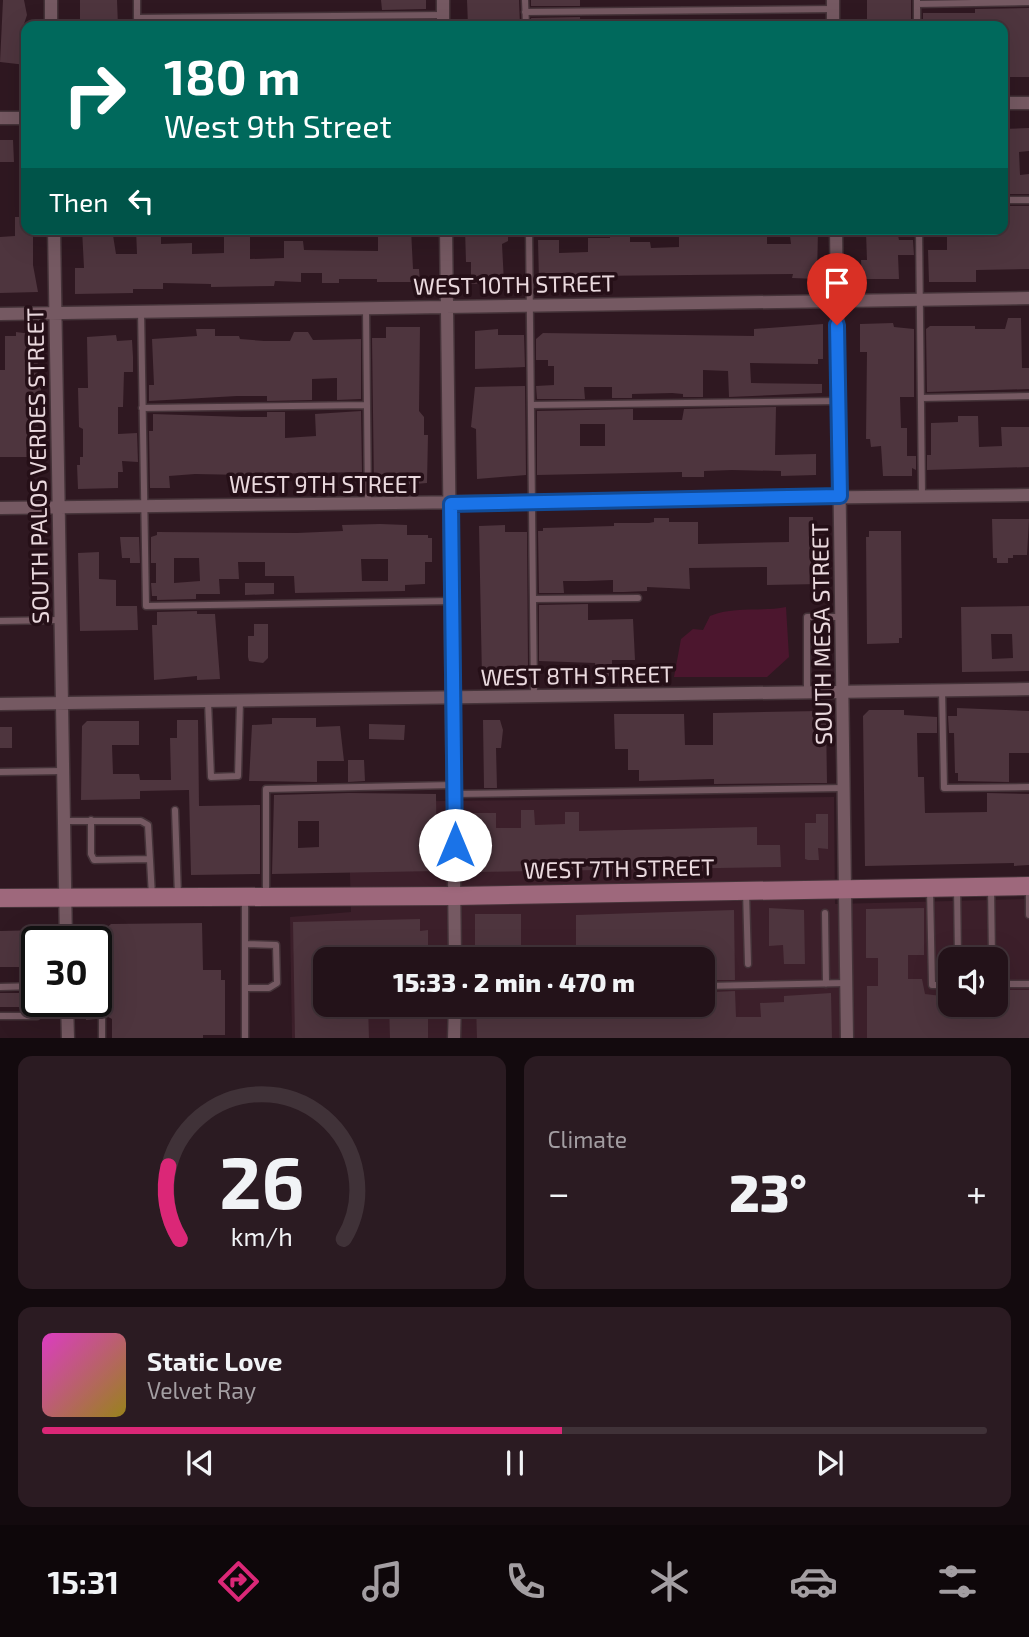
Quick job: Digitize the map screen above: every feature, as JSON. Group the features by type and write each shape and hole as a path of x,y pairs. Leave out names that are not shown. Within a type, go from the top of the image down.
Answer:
{"main road":[{"name":"WEST 7TH STREET","path":"0,898 455,896 1029,886"}],"street":[{"path":"51,0 51,21"},
{"path":"443,0 443,21"},
{"path":"1008,103 1029,103"},
{"path":"0,118 21,118"},
{"name":"SOUTH PALOS VERDES STREET","path":"54,235 65,898"},
{"path":"446,235 453,601 455,947"},
{"name":"SOUTH MESA STREET","path":"836,235 847,1038"},
{"name":"WEST 10TH STREET","path":"0,314 1029,298"},
{"name":"WEST 9TH STREET","path":"0,508 1029,495"},
{"name":"WEST 8TH STREET","path":"0,705 1029,689"},
{"path":"65,898 66,926"},
{"path":"67,1017 68,1038"},
{"path":"454,1038 455,1017"}],"lane":[{"path":"137,0 137,18 443,21"},
{"path":"525,0 526,21"},
{"path":"917,21 917,2 1029,2"},
{"path":"525,12 833,4"},
{"path":"1008,200 1029,200"},
{"path":"529,235 534,698"},
{"path":"919,235 922,496"},
{"path":"366,307 368,505"},
{"path":"141,311 145,606 453,601"},
{"path":"921,398 1029,396"},
{"path":"531,405 838,401"},
{"path":"142,408 367,405"},
{"path":"533,599 638,597"},
{"path":"807,693 807,617 842,617"},
{"path":"0,621 59,620"},
{"path":"942,690 944,788 1029,787"},
{"path":"208,701 211,777 238,776 240,700"},
{"path":"0,772 62,771"},
{"path":"266,898 265,789 844,788"},
{"path":"175,810 178,898"},
{"path":"91,820 91,854 94,860 150,859"},
{"path":"63,821 141,821 148,825 152,898"},
{"path":"990,886 992,947"},
{"path":"1029,886 1029,915"},
{"path":"930,887 932,985 938,985"},
{"path":"957,887 958,947"},
{"path":"746,889 748,964"},
{"path":"245,898 245,1038"},
{"path":"825,913 826,984"},
{"path":"245,944 276,945 277,983 269,988 245,988"},
{"path":"715,986 846,983"},
{"path":"1008,984 1029,984"},
{"path":"0,987 21,986"},
{"path":"0,1016 21,1016"},
{"path":"102,1019 102,1038"}],"shaded area":[{"path":"786,607 789,657 767,677 674,677 681,639 693,629 703,630 710,616 728,611"},
{"path":"834,797 835,904 1029,899 1029,1038 292,1038 290,917 351,912 348,802"}],"building":[{"path":"3,0 24,0 27,15 25,21 21,21 21,64 0,62"},
{"path":"80,0 117,0 118,21 80,21"},
{"path":"381,0 426,0 426,9 382,10"},
{"path":"467,0 519,0 520,21 468,21"},
{"path":"531,0 580,0 580,6 531,6"},
{"path":"867,0 911,0 911,21 867,21"},
{"path":"1029,8 1029,77 1008,77 1008,21 923,21 923,13 975,13 975,9"},
{"path":"580,17 580,21 531,21 531,18"},
{"path":"1029,128 1029,151 1019,152 1020,175 1029,174 1029,194 1008,194 1008,129"},
{"path":"0,140 13,140 14,162 0,162"},
{"path":"1008,206 1029,206 1029,269 976,270 976,282 929,282 928,250 947,250 947,235 1008,235"},
{"path":"15,217 21,217 21,235 33,235 33,265 38,292 0,293 0,237 15,236"},
{"path":"82,235 113,235 116,254 137,254 136,235 161,235 161,244 192,243 192,254 224,253 224,235 250,235 250,259 284,258 284,241 303,241 304,250 378,251 378,235 411,235 413,269 419,269 420,282 339,279 339,283 322,283 322,273 301,273 301,282 275,281 274,286 211,287 211,284 163,283 163,289 133,289 133,293 75,294 75,268 84,268"},
{"path":"465,235 508,235 508,241 502,244 504,283 471,284 471,262 466,262"},
{"path":"610,235 630,235 630,242 650,242 651,248 679,247 679,235 767,235 767,244 791,244 791,235 818,235 817,279 792,278 793,274 588,276 539,281 538,240 559,240 559,253 588,252 588,238 610,238"},
{"path":"866,235 898,235 899,240 913,240 914,255 898,255 899,279 862,279 861,260 867,260"},
{"path":"1008,318 1021,318 1022,368 1029,368 1029,389 927,392 926,329 930,326 975,326 975,329 1005,329"},
{"path":"893,323 894,327 914,329 914,397 900,397 901,428 907,428 907,456 916,456 916,470 912,468 912,476 883,476 881,446 871,447 870,439 866,439 867,352 860,352 860,324"},
{"path":"823,324 823,359 818,359 818,364 750,363 751,383 822,384 822,393 729,397 728,371 703,370 703,397 683,397 683,394 672,393 632,394 632,398 612,398 612,387 584,387 585,399 537,399 536,386 554,385 554,366 548,366 548,360 536,360 536,339 543,333 754,336 754,329"},
{"path":"386,327 420,327 419,411 424,417 424,435 428,435 427,483 374,487 372,338 386,338"},
{"path":"196,329 215,329 215,336 239,336 240,339 264,341 290,341 294,332 308,332 313,340 361,339 361,399 337,400 337,378 312,379 312,400 267,401 267,396 237,396 149,401 149,385 154,385 152,339 197,336"},
{"path":"498,329 498,335 524,335 525,367 475,369 475,331"},
{"path":"16,332 39,335 37,382 41,382 41,393 38,393 38,457 0,457 0,370 5,370 5,336 16,336"},
{"path":"116,335 117,341 132,340 133,357 133,372 124,372 123,407 118,407 118,434 137,433 138,462 122,461 123,472 118,472 118,488 78,489 77,465 80,465 80,457 83,457 83,429 79,427 78,388 88,388 87,337"},
{"path":"525,386 526,475 477,479 476,429 471,427 475,387"},
{"path":"776,407 775,455 816,454 816,475 781,476 781,471 732,470 704,471 704,477 682,477 682,472 537,475 537,411 633,409 633,420 682,420 684,409","holes":["580,424 605,424 605,446 580,446"]},
{"path":"361,411 362,472 266,474 266,482 245,482 245,475 195,474 169,476 170,488 150,488 149,431 153,431 153,414 267,417 267,412 285,412 285,438 316,436 315,414"},
{"path":"958,416 978,416 979,447 1002,446 1001,427 1029,427 1029,467 927,470 927,455 931,455 931,423 958,422"},
{"path":"789,517 813,517 814,557 819,557 820,584 767,585 767,567 689,568 690,589 647,587 647,591 613,592 613,580 563,581 564,593 539,593 538,531 543,531 543,528 614,526 614,523 649,523 654,522 654,518 669,518 669,522 698,522 698,544 789,542"},
{"path":"992,519 1029,519 1027,555 1013,555 1013,558 1008,558 1008,563 997,563 997,558 993,558"},
{"path":"342,525 407,525 407,535 428,535 428,538 432,538 432,562 425,562 425,584 405,585 405,591 295,593 294,576 265,576 265,562 238,562 239,579 219,579 220,594 196,594 196,599 157,600 157,596 152,596 151,583 156,583 156,563 151,563 151,537 157,535 157,532 297,533 343,531","holes":["174,558 199,558 200,581 174,583","361,559 388,559 388,581 362,581"]},
{"path":"505,525 505,532 527,532 528,668 505,668 505,679 482,679 479,526"},
{"path":"869,531 901,531 902,638 899,638 899,643 867,644 866,537 869,537"},
{"path":"120,537 139,537 140,563 130,563 130,558 122,558"},
{"path":"99,552 99,579 116,580 116,606 137,606 138,630 80,631 78,553"},
{"path":"245,583 274,583 274,594 245,595"},
{"path":"588,604 588,620 633,619 635,660 612,660 612,676 597,676 595,663 539,661 539,605"},
{"path":"1029,606 1029,671 962,672 961,607","holes":["991,634 1012,634 1013,658 992,659"]},
{"path":"197,611 197,614 215,614 220,679 197,680 197,676 154,680 152,625 157,625 157,612"},
{"path":"254,624 268,624 268,658 263,663 249,661 248,657 248,636 254,636"},
{"path":"957,708 1029,711 1029,753 1009,753 1009,782 958,781 958,773 955,773 954,733 949,733 948,716 957,716"},
{"path":"869,710 904,710 904,715 937,717 937,733 917,733 918,777 924,777 925,813 987,812 987,793 1029,794 1029,865 865,866 863,716"},
{"path":"820,711 826,718 827,783 714,784 714,779 639,781 639,770 628,770 628,749 615,749 614,714 684,714 685,745 713,745 713,713"},
{"path":"272,718 316,718 316,727 340,726 344,761 317,761 317,782 249,781 252,725 272,724"},
{"path":"177,720 198,720 199,806 260,805 260,874 191,875 189,790 140,791 140,799 81,800 82,726 87,721 139,721 139,745 112,745 113,774 139,774 140,780 171,780 170,738 177,738"},
{"path":"483,720 500,720 503,730 501,748 496,748 497,788 484,788"},
{"path":"369,724 405,725 404,740 369,739"},
{"path":"0,727 12,727 12,748 0,748"},
{"path":"348,760 364,760 365,781 348,782"},
{"path":"436,794 437,871 272,874 274,795","holes":["298,821 319,821 319,847 298,848"]},
{"path":"521,810 534,810 535,825 565,824 565,812 579,812 579,831 757,827 757,845 780,845 781,867 474,872 473,813 496,813 496,828 521,828"},
{"path":"816,814 828,814 828,849 818,848 819,860 808,860 805,859 805,823 816,823"},
{"path":"769,908 804,910 805,964 784,964 783,945 769,946"},
{"path":"924,908 924,955 908,955 908,979 922,979 925,994 938,996 938,1017 1008,1017 1008,990 1029,990 1029,1038 867,1038 867,986 878,986 878,958 866,958 866,909"},
{"path":"734,910 735,980 715,980 715,947 576,947 576,915"},
{"path":"475,914 521,914 521,947 475,947"},
{"path":"420,919 420,931 428,930 428,947 313,947 313,1017 368,1017 369,1038 295,1038 293,922"},
{"path":"202,923 203,970 221,970 221,980 225,980 225,1035 203,1035 203,1038 112,1038 112,1019 108,1017 112,1017 112,926 109,926"},
{"path":"21,930 21,967 0,967 0,931"},
{"path":"735,991 736,1017 761,1017 760,1003 784,1002 784,996 831,993 832,1038 477,1038 476,1017 715,1017 715,992"},
{"path":"0,993 21,993 21,1007 0,1007"},
{"path":"389,1017 428,1017 428,1038 390,1038"}],"route":[{"path":"455,845 451,504 840,496 837,325"}]}
